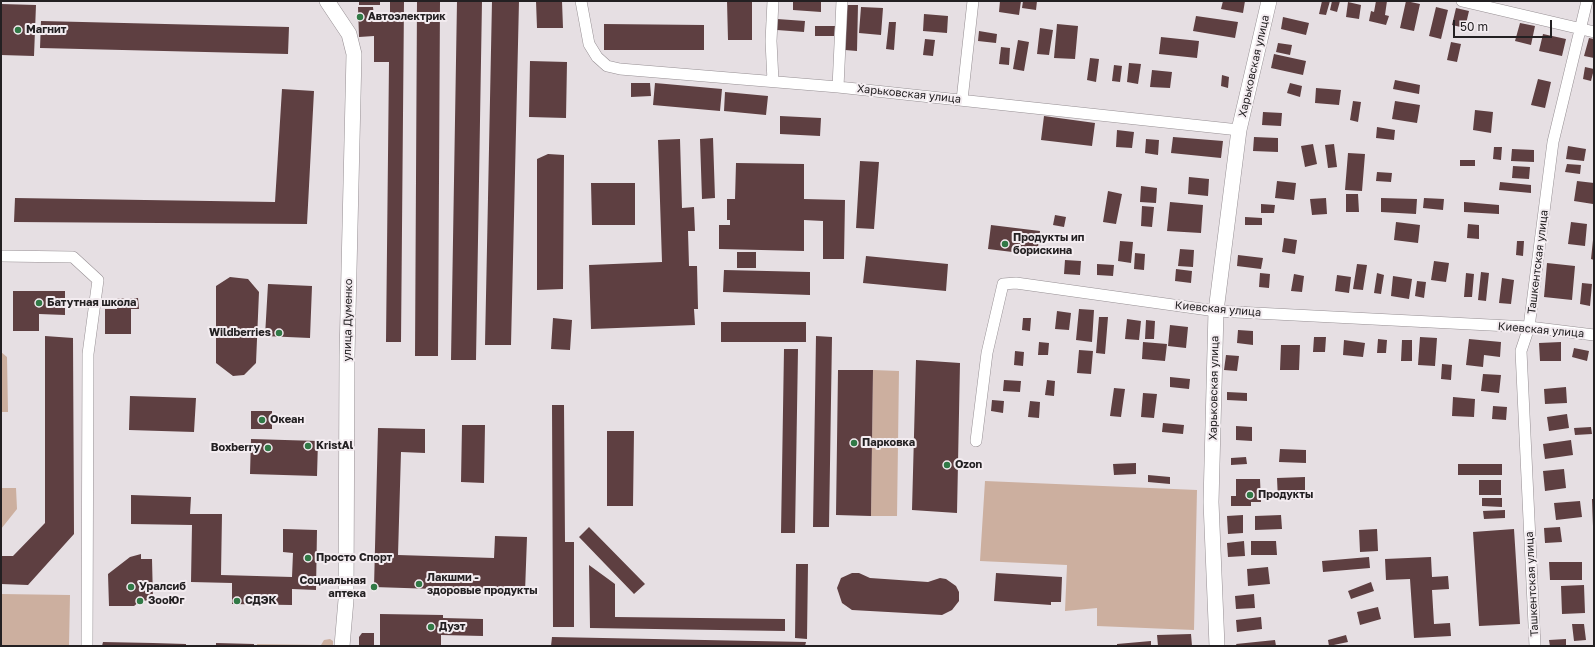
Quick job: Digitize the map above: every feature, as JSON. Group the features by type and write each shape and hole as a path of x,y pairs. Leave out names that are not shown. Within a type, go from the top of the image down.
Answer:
{"street":[{"name":"улица Думенко","path":"327,1 347,31 354,54 347,356 346,600 342,646"},
{"name":"Харьковская улица","path":"581,1 590,44 597,57 607,66 620,69 838,87 1238,130"},
{"path":"772,1 771,41 773,81"},
{"path":"838,87 842,1"},
{"path":"962,100 973,1"},
{"name":"Харьковская улица","path":"1217,646 1212,502 1216,311 1238,130 1269,1"},
{"path":"1462,1 1594,32"},
{"name":"Ташкентская улица","path":"1535,646 1521,351 1529,327 1553,142 1587,1"},
{"path":"1,256 73,257 98,280 88,354 87,646"},
{"name":"Киевская улица","path":"976,441 987,353 1003,284 1016,283 1216,311 1529,327 1594,335"}],"shaded area":[{"path":"1,352 7,357 8,412 1,412"},
{"path":"873,370 899,371 897,516 871,516"},
{"path":"985,481 1197,490 1194,630 1097,626 1097,608 1065,611 1067,565 980,561"},
{"path":"1,488 16,488 17,509 1,529"},
{"path":"1,594 70,595 69,646 1,646"},
{"path":"330,639 333,641 333,646 257,646 257,644 321,645 324,640"}],"building":[{"path":"359,1 380,1 380,5 359,5"},
{"path":"390,1 404,1 401,342 386,342 389,62 374,62 374,36 359,37 358,7 373,7 374,16 390,16"},
{"path":"417,1 440,1 438,356 415,356"},
{"path":"457,1 482,1 476,360 451,360"},
{"path":"492,1 519,1 511,345 485,345"},
{"path":"536,1 562,1 563,28 537,28"},
{"path":"727,1 752,1 752,40 728,40"},
{"path":"793,1 821,1 821,12 793,10"},
{"path":"1000,1 1021,1 1019,15 999,12"},
{"path":"1023,1 1037,1 1036,10 1022,8"},
{"path":"1223,1 1245,1 1243,13 1221,9"},
{"path":"1322,1 1330,1 1326,15 1319,14"},
{"path":"1332,1 1340,1 1337,12 1330,10"},
{"path":"1376,1 1387,1 1385,15 1389,16 1386,25 1369,21 1371,11 1374,12"},
{"path":"1406,1 1420,4 1414,31 1400,28"},
{"path":"1348,2 1361,5 1359,19 1346,17"},
{"name":"Магнит","path":"1,4 36,5 34,56 1,55"},
{"path":"846,5 858,5 857,51 845,50"},
{"path":"861,7 883,8 881,35 859,33"},
{"path":"1436,7 1448,10 1441,39 1429,36"},
{"path":"1456,8 1469,11 1465,28 1452,25"},
{"path":"924,14 948,16 947,33 923,31"},
{"path":"1196,16 1238,22 1235,38 1193,31"},
{"path":"1283,17 1309,23 1306,35 1281,29"},
{"path":"777,19 805,21 804,32 777,30"},
{"path":"41,21 289,27 288,54 40,48"},
{"path":"889,22 896,22 894,50 886,49"},
{"path":"1520,23 1535,26 1531,45 1515,41"},
{"path":"604,24 704,25 704,50 604,50"},
{"path":"1057,24 1078,26 1075,59 1054,58"},
{"path":"815,26 835,26 834,36 815,36"},
{"path":"1040,28 1053,30 1049,55 1037,54"},
{"path":"979,31 997,34 996,43 978,41"},
{"path":"1543,34 1566,39 1562,56 1539,51"},
{"path":"1161,37 1199,41 1197,58 1159,54"},
{"path":"1589,38 1594,39 1594,58 1584,56"},
{"path":"925,39 935,40 933,56 923,55"},
{"path":"1018,40 1029,42 1024,71 1013,69"},
{"path":"1451,42 1461,44 1457,62 1447,60"},
{"path":"1278,43 1292,45 1290,55 1276,52"},
{"path":"1001,47 1010,48 1009,65 999,64"},
{"path":"1274,54 1306,61 1303,75 1271,68"},
{"path":"1090,58 1099,59 1096,82 1087,80"},
{"path":"530,61 567,62 566,118 529,117"},
{"path":"1129,63 1141,64 1138,84 1127,82"},
{"path":"1114,65 1122,66 1120,82 1112,81"},
{"path":"1585,67 1594,69 1591,81 1583,79"},
{"path":"1152,70 1172,72 1170,88 1150,87"},
{"path":"1222,75 1229,77 1228,88 1221,86"},
{"path":"1538,79 1551,82 1545,108 1531,105"},
{"path":"1395,80 1420,85 1419,94 1393,89"},
{"path":"631,83 650,83 651,96 631,97"},
{"path":"655,83 722,89 720,111 653,105"},
{"path":"1290,83 1302,86 1300,97 1287,93"},
{"path":"1316,88 1341,90 1339,105 1315,103"},
{"path":"282,89 314,91 307,224 14,222 15,198 275,202"},
{"path":"725,92 768,96 766,115 724,111"},
{"path":"1353,101 1361,102 1358,122 1350,120"},
{"path":"1395,101 1420,105 1417,123 1392,119"},
{"path":"1475,110 1493,112 1491,133 1473,130"},
{"path":"1263,112 1282,113 1281,126 1262,125"},
{"path":"780,116 821,118 820,136 780,134"},
{"path":"1044,116 1095,123 1092,146 1041,140"},
{"path":"1377,127 1395,130 1394,140 1376,138"},
{"path":"1117,130 1134,132 1132,148 1116,147"},
{"path":"1173,137 1223,141 1221,158 1171,153"},
{"path":"1254,137 1278,138 1278,152 1253,151"},
{"path":"713,138 715,198 702,199 700,139"},
{"path":"680,139 682,208 694,207 695,231 688,231 689,266 697,266 698,309 694,309 695,325 591,329 589,265 662,262 658,140"},
{"path":"1146,139 1159,140 1158,155 1145,153"},
{"path":"1313,144 1317,164 1305,167 1301,146"},
{"path":"1334,144 1337,167 1328,168 1325,145"},
{"path":"1568,146 1586,149 1584,161 1566,159"},
{"path":"1494,147 1502,147 1501,160 1493,159"},
{"path":"1512,149 1534,150 1534,162 1511,161"},
{"path":"1348,153 1365,154 1362,191 1345,190"},
{"path":"548,154 564,155 563,289 537,290 537,159"},
{"path":"1460,160 1475,160 1475,166 1460,166"},
{"path":"860,161 879,162 874,229 856,228"},
{"path":"736,163 804,164 804,199 845,200 844,259 823,259 823,221 804,220 804,251 719,249 719,225 730,225 730,220 727,220 727,199 735,199"},
{"path":"1567,164 1581,165 1580,174 1565,172"},
{"path":"1513,166 1530,167 1529,179 1512,178"},
{"path":"1377,172 1392,173 1391,182 1376,181"},
{"path":"1189,177 1209,179 1208,196 1188,194"},
{"path":"1277,181 1296,183 1294,200 1275,198"},
{"path":"1577,181 1594,183 1593,204 1574,201"},
{"path":"1500,182 1531,185 1531,193 1499,190"},
{"path":"591,183 635,183 635,225 592,225"},
{"path":"1141,186 1157,188 1156,203 1140,202"},
{"path":"1108,191 1122,194 1116,224 1103,222"},
{"path":"1346,194 1358,194 1359,212 1346,212"},
{"path":"1326,198 1327,214 1312,215 1310,199"},
{"path":"1381,198 1417,199 1416,214 1381,212"},
{"path":"1424,198 1444,199 1443,210 1423,208"},
{"path":"1170,202 1203,205 1201,233 1167,231"},
{"path":"1464,202 1499,205 1499,214 1464,212"},
{"path":"1261,204 1275,205 1274,213 1261,213"},
{"path":"1142,206 1154,207 1152,227 1141,226"},
{"path":"1055,215 1066,217 1064,227 1053,225"},
{"path":"1245,217 1262,218 1262,225 1245,225"},
{"path":"1396,222 1420,225 1418,243 1394,240"},
{"path":"1571,222 1587,224 1585,246 1568,244"},
{"path":"1468,224 1479,225 1479,239 1467,238"},
{"path":"991,225 1040,231 1037,255 988,249"},
{"path":"1284,238 1297,240 1295,254 1282,252"},
{"path":"1594,240 1594,260 1591,259"},
{"path":"1120,241 1133,242 1131,263 1118,261"},
{"path":"1517,241 1524,241 1523,256 1516,255"},
{"path":"1180,249 1194,250 1193,267 1178,266"},
{"path":"737,252 756,252 756,268 737,268"},
{"path":"1135,253 1145,254 1144,270 1134,269"},
{"path":"1238,255 1263,258 1261,269 1237,266"},
{"path":"866,256 948,264 946,291 863,283"},
{"path":"1065,260 1081,261 1080,275 1064,274"},
{"path":"1434,261 1449,263 1446,282 1431,280"},
{"path":"1547,263 1575,266 1572,300 1544,297"},
{"path":"1097,264 1114,265 1113,276 1097,275"},
{"path":"1357,264 1367,265 1363,290 1353,289"},
{"path":"1176,269 1192,271 1191,283 1175,281"},
{"path":"724,270 810,272 810,295 723,292"},
{"path":"1481,272 1489,273 1486,301 1478,300"},
{"path":"1260,273 1270,274 1269,288 1259,287"},
{"path":"1377,273 1384,275 1381,294 1374,293"},
{"path":"1466,273 1474,274 1472,297 1464,297"},
{"path":"1294,274 1304,276 1302,292 1291,291"},
{"path":"1337,275 1351,277 1349,293 1335,291"},
{"path":"1393,276 1412,279 1409,299 1391,296"},
{"path":"230,277 248,279 259,292 256,363 244,375 233,376 216,363 216,286"},
{"path":"1502,278 1514,280 1511,304 1499,303"},
{"path":"1417,281 1426,282 1424,298 1415,296"},
{"path":"1582,283 1592,284 1590,306 1580,304"},
{"path":"268,284 312,286 310,338 265,336"},
{"name":"Батутная школа","path":"13,291 65,291 65,315 39,314 39,331 13,331"},
{"path":"117,298 138,298 139,309 131,309 131,334 105,334 105,309 117,309"},
{"path":"1079,309 1094,310 1092,342 1076,340"},
{"path":"1057,311 1071,313 1069,330 1055,329"},
{"path":"1099,317 1108,317 1105,354 1096,353"},
{"path":"553,318 572,320 570,350 551,349"},
{"path":"1023,318 1031,318 1030,331 1022,330"},
{"path":"1127,319 1141,321 1139,340 1125,339"},
{"path":"1146,320 1155,321 1154,339 1145,339"},
{"path":"721,322 806,322 806,342 721,342"},
{"path":"1170,325 1188,327 1186,348 1168,346"},
{"path":"1238,330 1253,331 1253,345 1237,343"},
{"path":"45,336 73,338 74,534 28,585 1,584 1,556 13,556 45,523"},
{"path":"816,336 832,337 829,527 813,527"},
{"path":"1314,337 1326,337 1325,352 1313,352"},
{"path":"1420,337 1437,338 1435,366 1418,365"},
{"path":"1378,339 1387,340 1386,353 1377,353"},
{"path":"1469,339 1501,342 1500,357 1484,355 1483,367 1466,365"},
{"path":"1344,340 1365,343 1363,357 1343,355"},
{"path":"1402,340 1412,340 1412,361 1401,361"},
{"path":"1039,342 1049,343 1048,355 1038,355"},
{"path":"1143,342 1167,344 1165,361 1142,359"},
{"path":"1561,342 1561,361 1540,361 1539,343"},
{"path":"1281,345 1300,345 1299,370 1280,370"},
{"path":"1574,348 1589,351 1587,361 1572,357"},
{"path":"784,349 798,349 795,533 781,533"},
{"path":"1079,350 1093,351 1091,374 1077,373"},
{"path":"1015,351 1024,352 1023,366 1014,365"},
{"path":"1226,355 1239,356 1237,371 1224,370"},
{"path":"916,360 960,363 957,513 912,510"},
{"path":"1442,364 1452,365 1451,380 1441,379"},
{"name":"Парковка","path":"838,370 873,370 871,516 836,515"},
{"path":"1483,374 1501,375 1499,393 1481,391"},
{"path":"1170,377 1190,379 1189,389 1170,387"},
{"path":"1004,380 1021,381 1020,392 1003,391"},
{"path":"1047,380 1055,381 1054,396 1045,395"},
{"path":"1566,387 1567,403 1545,404 1544,389"},
{"path":"1114,388 1125,389 1121,417 1110,416"},
{"path":"1227,392 1247,393 1247,401 1227,400"},
{"path":"1143,393 1157,394 1154,418 1141,417"},
{"path":"130,396 196,398 194,432 129,430"},
{"path":"1453,397 1475,399 1474,417 1452,416"},
{"path":"992,400 1004,401 1003,413 991,411"},
{"path":"1030,401 1040,402 1039,418 1028,417"},
{"path":"552,405 564,405 565,542 574,542 574,627 553,627"},
{"path":"1493,406 1507,407 1506,420 1492,419"},
{"name":"Океан","path":"251,411 272,411 272,429 251,429"},
{"path":"1567,414 1569,428 1549,431 1547,417"},
{"path":"1163,423 1184,425 1183,434 1162,432"},
{"path":"462,425 485,425 484,483 461,482"},
{"path":"1236,426 1252,427 1252,441 1236,440"},
{"path":"1591,427 1592,434 1575,435 1574,428"},
{"path":"378,428 425,429 425,453 401,452 398,555 494,558 495,536 527,537 525,592 374,587"},
{"path":"607,431 634,431 633,506 607,506"},
{"path":"251,439 318,441 317,476 250,474"},
{"path":"1571,440 1573,455 1545,459 1543,444"},
{"path":"1280,449 1306,450 1306,463 1279,462"},
{"path":"1246,457 1247,464 1231,465 1231,458"},
{"path":"1136,463 1136,474 1114,475 1113,464"},
{"path":"1458,464 1502,464 1502,475 1458,475"},
{"path":"1564,469 1566,488 1545,491 1543,471"},
{"path":"1148,475 1170,477 1170,484 1148,482"},
{"path":"1305,477 1305,500 1278,500 1277,478"},
{"path":"1236,479 1260,479 1261,502 1251,502 1251,506 1231,506 1231,496 1236,496"},
{"path":"1479,480 1501,480 1501,495 1479,495"},
{"path":"131,495 191,497 190,514 222,514 221,575 292,577 293,553 283,552 283,529 317,530 316,590 292,589 292,605 232,604 232,583 191,582 192,525 131,524"},
{"path":"1482,498 1502,498 1502,507 1482,506"},
{"path":"1592,499 1594,499 1594,526 1593,526"},
{"path":"1580,501 1582,517 1556,520 1554,503"},
{"path":"1505,510 1505,518 1484,519 1483,511"},
{"path":"1243,515 1243,533 1228,534 1227,516"},
{"path":"1281,515 1282,529 1255,530 1255,516"},
{"path":"589,527 645,584 634,594 579,537"},
{"path":"1560,527 1562,542 1545,543 1544,528"},
{"path":"1377,529 1378,551 1360,552 1359,530"},
{"path":"1514,529 1520,624 1479,626 1473,532"},
{"path":"1244,541 1245,556 1228,557 1227,543"},
{"path":"1251,541 1276,541 1277,555 1251,555"},
{"name":"Уралсиб","path":"141,554 141,559 152,559 153,600 140,601 134,606 109,606 108,574 130,557"},
{"path":"1369,557 1370,568 1323,572 1322,561"},
{"path":"1431,557 1432,577 1448,576 1449,589 1432,590 1434,624 1450,623 1451,636 1414,638 1410,579 1386,580 1385,559"},
{"path":"1549,562 1582,562 1582,580 1550,580"},
{"path":"796,564 808,564 807,639 795,638"},
{"path":"589,565 615,584 615,617 785,619 785,631 590,628"},
{"path":"1268,567 1270,584 1248,586 1247,569"},
{"path":"852,573 859,573 870,578 928,582 940,578 946,579 956,586 959,592 959,601 952,610 942,615 852,610 842,603 837,588 841,578"},
{"path":"996,573 1062,577 1061,602 1051,602 1051,605 994,601"},
{"path":"1371,582 1374,591 1351,599 1348,591"},
{"path":"1584,585 1585,613 1562,614 1561,586"},
{"path":"1254,594 1255,608 1236,609 1235,596"},
{"path":"1378,607 1381,619 1360,625 1357,612"},
{"name":"Дуэт","path":"380,614 443,615 443,618 483,619 483,636 441,635 441,646 380,646"},
{"path":"1261,617 1262,629 1237,632 1236,620"},
{"path":"1572,624 1584,624 1586,640 1574,641"},
{"path":"362,633 374,633 374,646 359,646 359,637"},
{"path":"1191,634 1192,646 1158,646 1157,635"},
{"path":"1346,635 1348,642 1329,646 1328,640"},
{"path":"552,637 806,642 805,646 551,646"},
{"path":"1566,639 1566,646 1550,646 1549,640"},
{"path":"1275,640 1276,646 1237,646 1236,644"},
{"path":"1151,641 1151,646 1117,646 1117,644"},
{"path":"103,642 186,644 186,646 102,646"},
{"path":"216,643 254,644 254,646 216,646"}],"place":[{"name":"Автоэлектрик","path":"360,17"},
{"name":"Магнит","path":"18,30"},
{"name":"Продукты ип борискина","path":"1005,244"},
{"name":"Батутная школа","path":"39,303"},
{"name":"Wildberries","path":"279,333"},
{"name":"Океан","path":"262,420"},
{"name":"Парковка","path":"854,443"},
{"name":"KristAl","path":"308,446"},
{"name":"Boxberry","path":"268,448"},
{"name":"Ozon","path":"947,465"},
{"name":"Продукты","path":"1250,495"},
{"name":"Просто Спорт","path":"308,558"},
{"name":"Лакшми - здоровые продукты","path":"419,584"},
{"name":"Уралсиб","path":"131,587"},
{"name":"Социальная аптека","path":"374,587"},
{"name":"ЗооЮг","path":"140,601"},
{"name":"СДЭК","path":"237,601"},
{"name":"Дуэт","path":"431,627"}]}
